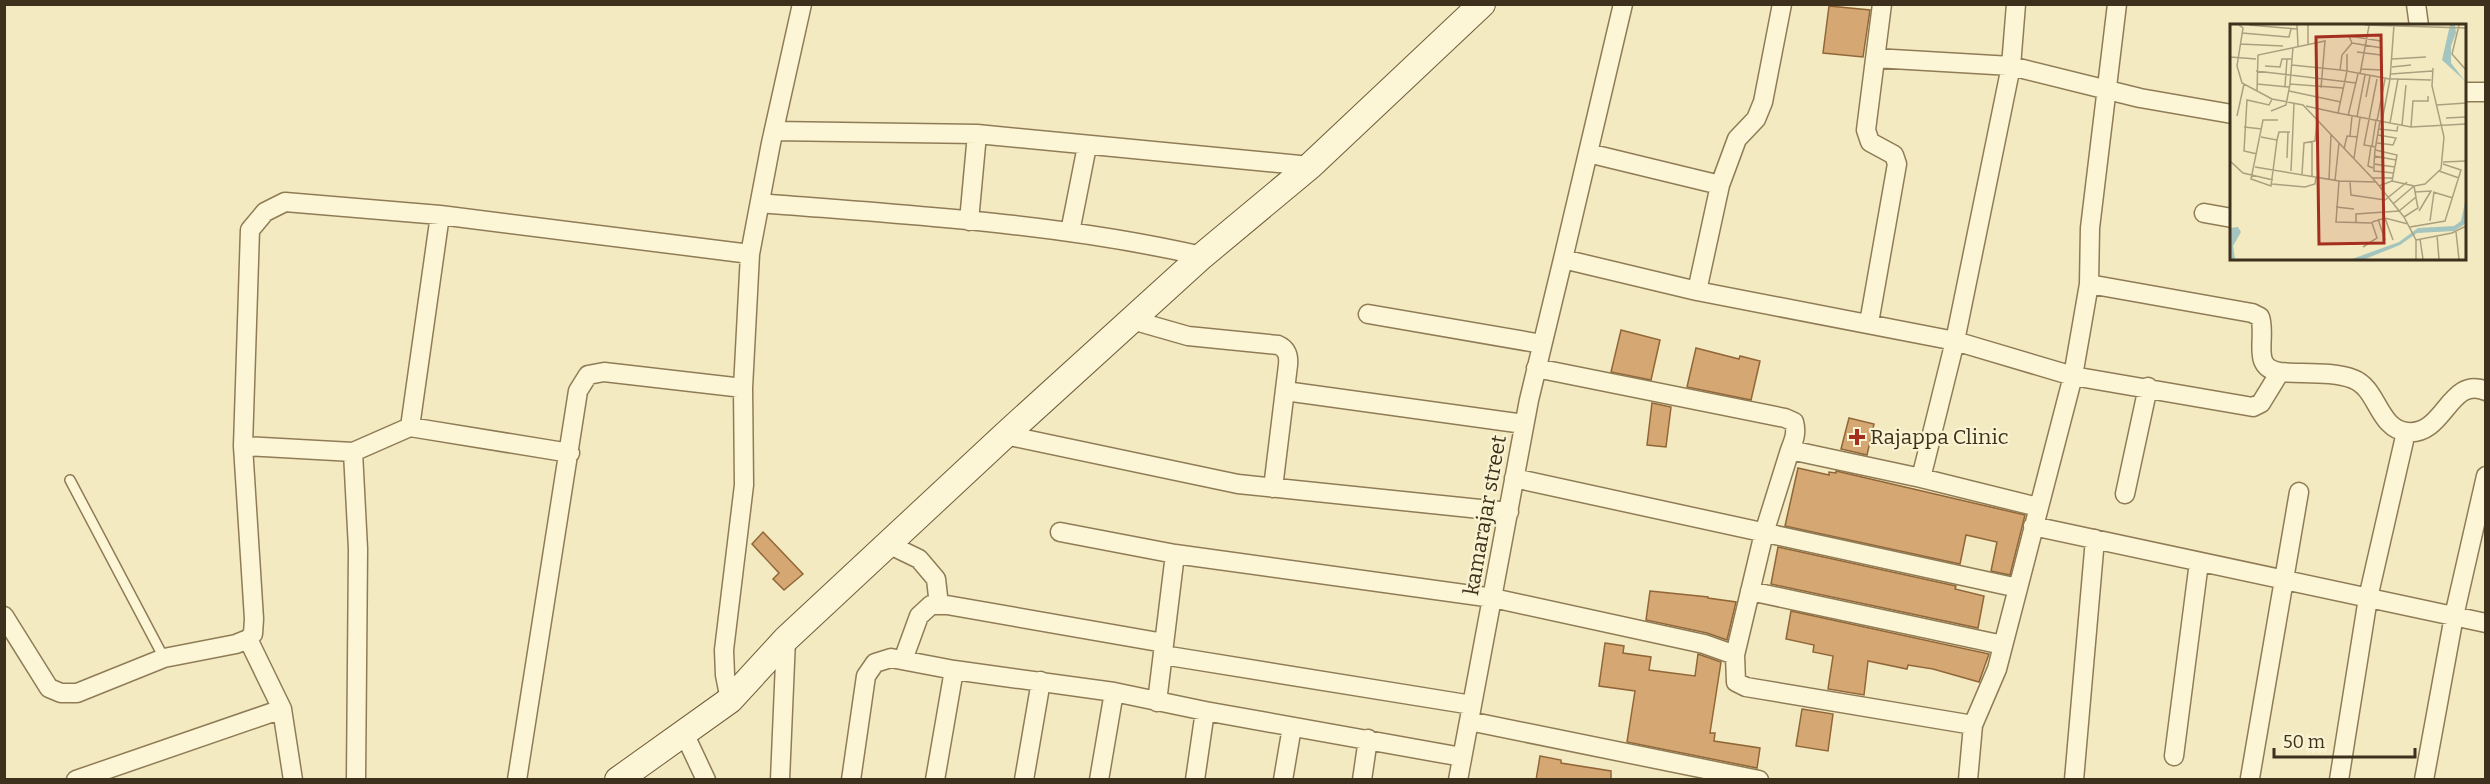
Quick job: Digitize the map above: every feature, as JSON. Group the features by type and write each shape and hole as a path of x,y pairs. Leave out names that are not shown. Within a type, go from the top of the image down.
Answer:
{"main road":[{"path":"618,780 730,700 786,639 1005,435 1202,256 1310,166 1481,5"}],"street":[{"path":"730,700 725,675 724,650 744,485 743,388 750,254 802,4"},
{"name":"kamarajar street","path":"1458,780 1524,424 1623,4"},
{"path":"1697,291 1720,185 1737,139 1756,119 1763,102 1782,4"},
{"path":"1869,323 1897,164 1894,155 1870,142 1867,136 1882,4"},
{"path":"1921,478 1955,341 2011,66 2016,4"},
{"path":"1968,780 1973,725 1997,669 2073,376 2089,284 2090,228 2118,4"},
{"path":"2416,4 2419,24"},
{"path":"1875,58 2011,66 2107,91 2230,114"},
{"path":"2466,92 2486,92"},
{"path":"774,131 977,134 1310,166"},
{"path":"969,221 977,134"},
{"path":"1070,232 1088,146"},
{"path":"1588,153 1720,185"},
{"path":"293,780 282,709 251,630 243,446 250,230 265,212 285,202 440,215 750,254"},
{"path":"760,203 1070,232 1147,243 1202,256"},
{"path":"2204,213 2230,218"},
{"path":"410,427 440,215"},
{"path":"1563,259 1697,291 1955,341 2073,376 2148,387 2253,407 2261,403 2280,372"},
{"path":"2089,284 2252,313 2260,317 2262,322 2261,355 2264,366 2271,371 2353,379 2366,387 2386,420 2406,432 2420,430 2434,423 2458,392 2473,389 2486,391"},
{"path":"1368,314 1542,344"},
{"path":"1132,320 1188,336 1278,345 1284,348 1289,356 1273,488"},
{"path":"1536,368 1785,418 1794,422 1795,438 1764,533 1735,655 1736,682 1746,687 1973,725"},
{"path":"517,780 579,391 588,375 604,372 743,388"},
{"path":"2125,494 2148,387"},
{"path":"1285,391 1524,424"},
{"path":"243,446 352,452 410,427 570,453"},
{"path":"2338,780 2368,598 2406,432"},
{"path":"1005,435 1238,484 1509,512"},
{"path":"1790,450 1921,478 2038,507"},
{"path":"352,452 358,549 356,780"},
{"path":"2424,780 2454,616 2486,476"},
{"path":"1515,478 2018,588"},
{"path":"2250,778 2299,492"},
{"path":"2033,526 2486,623"},
{"path":"1060,532 1175,554 1493,598 1704,644 1735,655"},
{"path":"2074,780 2095,539"},
{"path":"888,544 919,559 936,579 939,605"},
{"path":"1157,702 1175,554"},
{"path":"2174,756 2199,562"},
{"path":"1750,591 2003,645"},
{"path":"903,660 920,616 931,605 939,605 1471,713 1759,780"},
{"path":"4,616 50,688 61,693 77,693 164,658 236,644 251,630"},
{"path":"780,780 786,639"},
{"path":"851,780 866,676 875,663 891,658 954,670 1114,692 1205,711 1462,757"},
{"path":"935,780 954,670"},
{"path":"1024,780 1041,681"},
{"path":"1099,780 1114,692"},
{"path":"76,780 282,709"},
{"path":"1195,780 1205,711"},
{"path":"1283,780 1292,727"},
{"path":"684,733 706,780"},
{"path":"1362,780 1368,739"}],"lane":[{"path":"70,480 164,658"}],"building":[{"path":"1829,6 1870,10 1863,57 1823,53"},
{"path":"1621,330 1660,340 1651,380 1611,372"},
{"path":"1696,348 1739,359 1740,356 1760,361 1751,400 1687,387"},
{"path":"1652,403 1671,407 1666,447 1647,445"},
{"path":"1849,418 1874,424 1867,455 1841,449"},
{"path":"1798,468 1829,475 1829,472 1836,473 1836,471 2025,515 2010,575 1991,571 1997,542 1966,535 1960,564 1785,526"},
{"path":"763,532 803,574 784,590 773,579 779,573 752,544"},
{"path":"1778,547 1956,586 1955,589 1984,596 1978,628 1771,584"},
{"path":"1650,591 1736,602 1727,640 1707,633 1646,620"},
{"path":"1791,611 1989,654 1979,682 1933,669 1908,665 1907,669 1868,661 1864,695 1828,689 1833,656 1813,652 1814,645 1786,639"},
{"path":"1605,643 1624,646 1623,653 1651,657 1649,670 1695,676 1698,654 1721,662 1710,733 1715,733 1714,741 1760,748 1757,768 1627,742 1635,691 1599,686"},
{"path":"1802,709 1833,714 1828,751 1796,746"},
{"path":"1540,756 1561,760 1561,763 1611,771 1611,780 1536,780"}],"place":[{"name":"Rajappa Clinic","path":"1857,437"}]}
